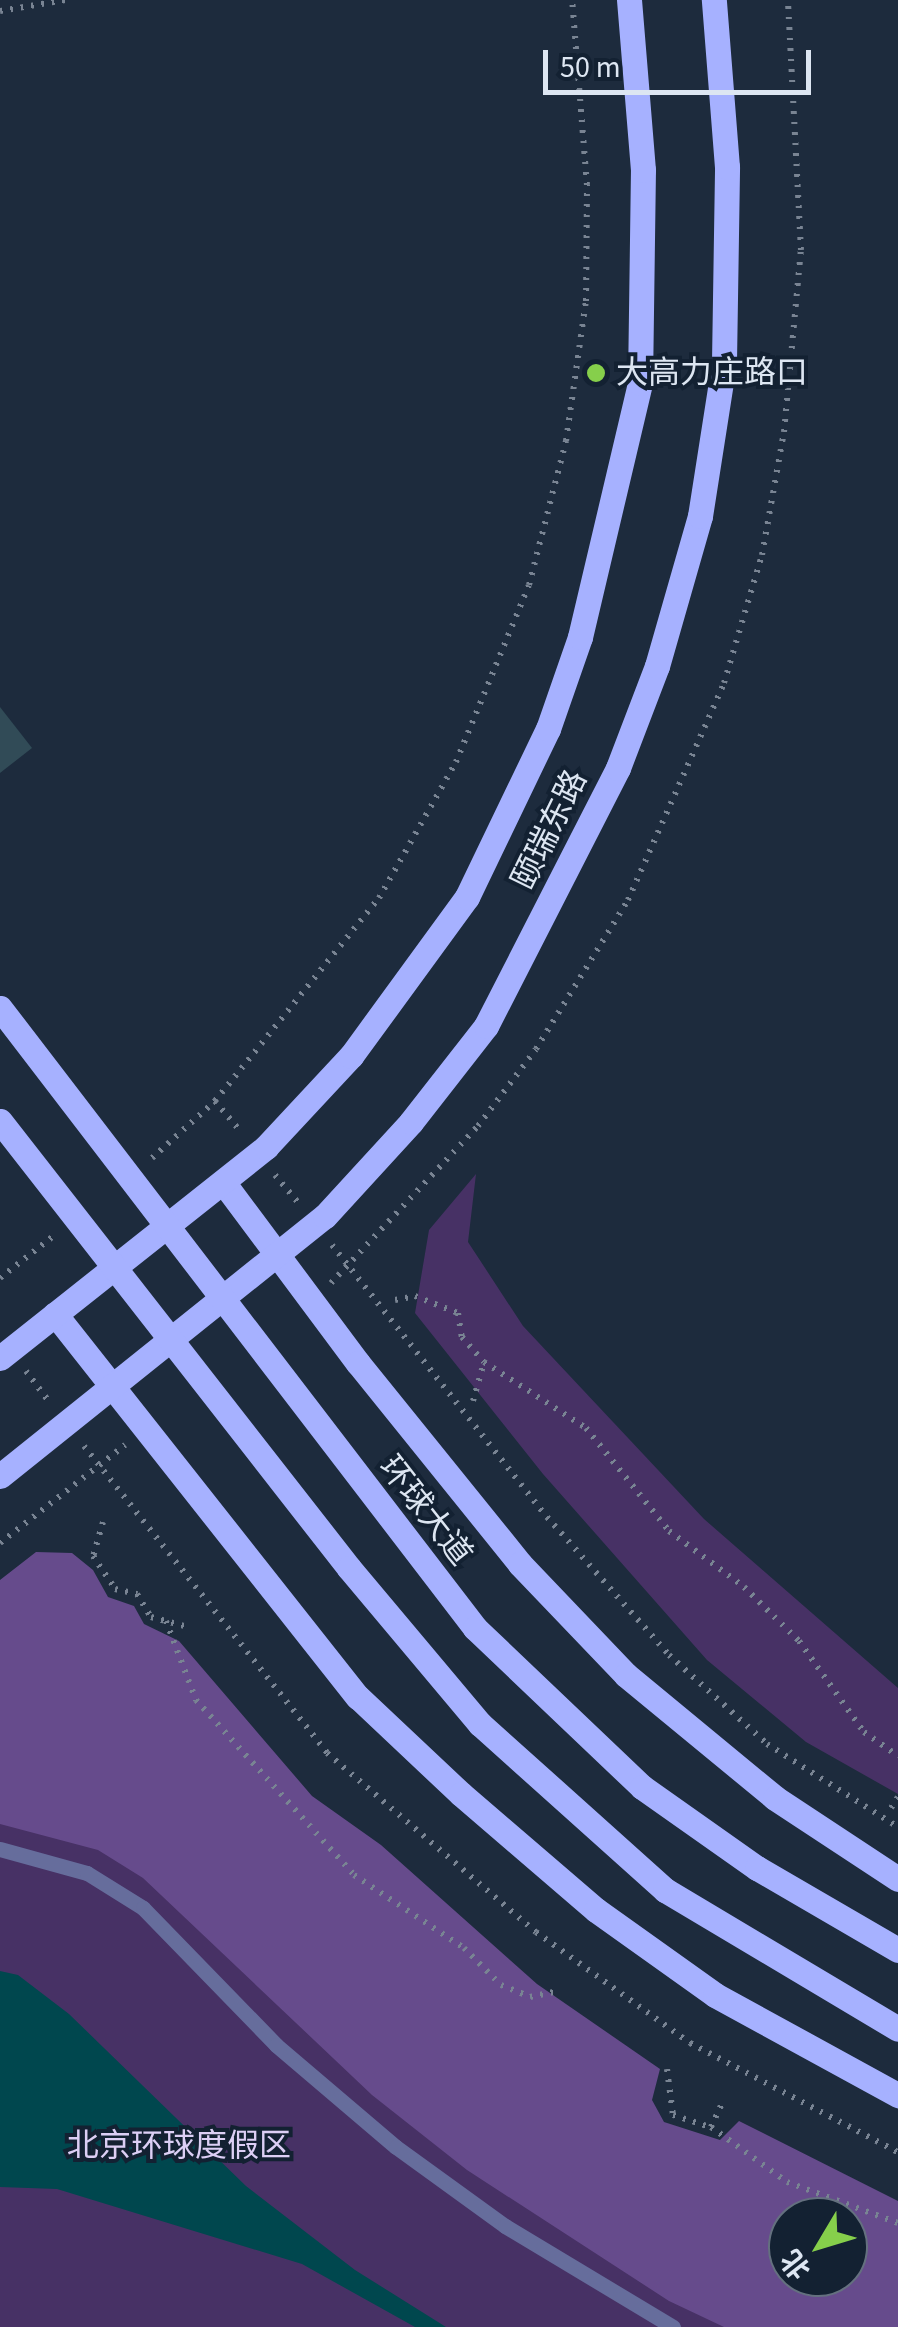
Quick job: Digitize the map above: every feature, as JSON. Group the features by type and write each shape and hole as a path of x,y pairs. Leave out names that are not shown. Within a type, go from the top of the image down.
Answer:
{"main road":[{"name":"颐瑞东路","path":"0,1358 266,1147 351,1056 420,967 498,834 574,655 640,383 643,170 629,0"},
{"name":"颐瑞东路","path":"0,1476 325,1216 412,1122 486,1026 618,768 657,666 700,516 724,362 727,166 714,0"},
{"name":"环球大道","path":"0,1008 475,1628 642,1786 758,1868 898,1950"},
{"path":"0,1121 360,1582 480,1724 666,1890 898,2029"},
{"path":"223,1182 520,1564 626,1674 775,1798 898,1879"},
{"path":"56,1314 358,1697 461,1794 596,1910 714,1994 825,2061 898,2095"}],"lane":[{"path":"0,1849 86,1873 144,1908 276,2045 396,2147 505,2226 673,2327"}],"path":[{"path":"0,11 65,0"},
{"path":"215,1101 379,898 456,762 529,584 566,441 586,301 587,185 572,0"},
{"path":"395,1300 415,1296 458,1314 462,1337 484,1362 586,1428 669,1531 758,1600 798,1641 864,1732 898,1756"},
{"path":"473,1402 484,1362"},
{"path":"103,1522 92,1556 115,1589 138,1594 152,1617 185,1626"},
{"path":"166,1622 196,1700 354,1876 464,1948 501,1986 530,1997 559,1991"},
{"path":"891,1808 898,1798"},
{"path":"668,2069 673,2115 710,2127 787,2182 898,2223"},
{"path":"710,2127 724,2102"}],"green space":[{"path":"476,1174 468,1242 523,1326 704,1519 898,1688 898,1794 806,1742 707,1660 543,1474 415,1313 429,1230"},
{"name":"北京环球度假区","path":"61,1789 759,2327 0,2327 0,1799"}],"shaded area":[{"path":"36,1552 72,1553 93,1570 108,1597 134,1606 144,1624 179,1641 312,1796 381,1845 537,1984 660,2069 652,2100 664,2122 720,2140 739,2121 898,2201 898,2327 724,2327 669,2301 467,2170 372,2095 143,1878 98,1850 0,1824 0,1580"},
{"path":"0,1971 18,1975 69,2014 246,2186 355,2270 446,2327 415,2327 302,2264 57,2189 0,2187"}],"building":[{"path":"0,707 32,748 0,773"}],"place":[{"name":"大高力庄路口","path":"596,373"}]}
